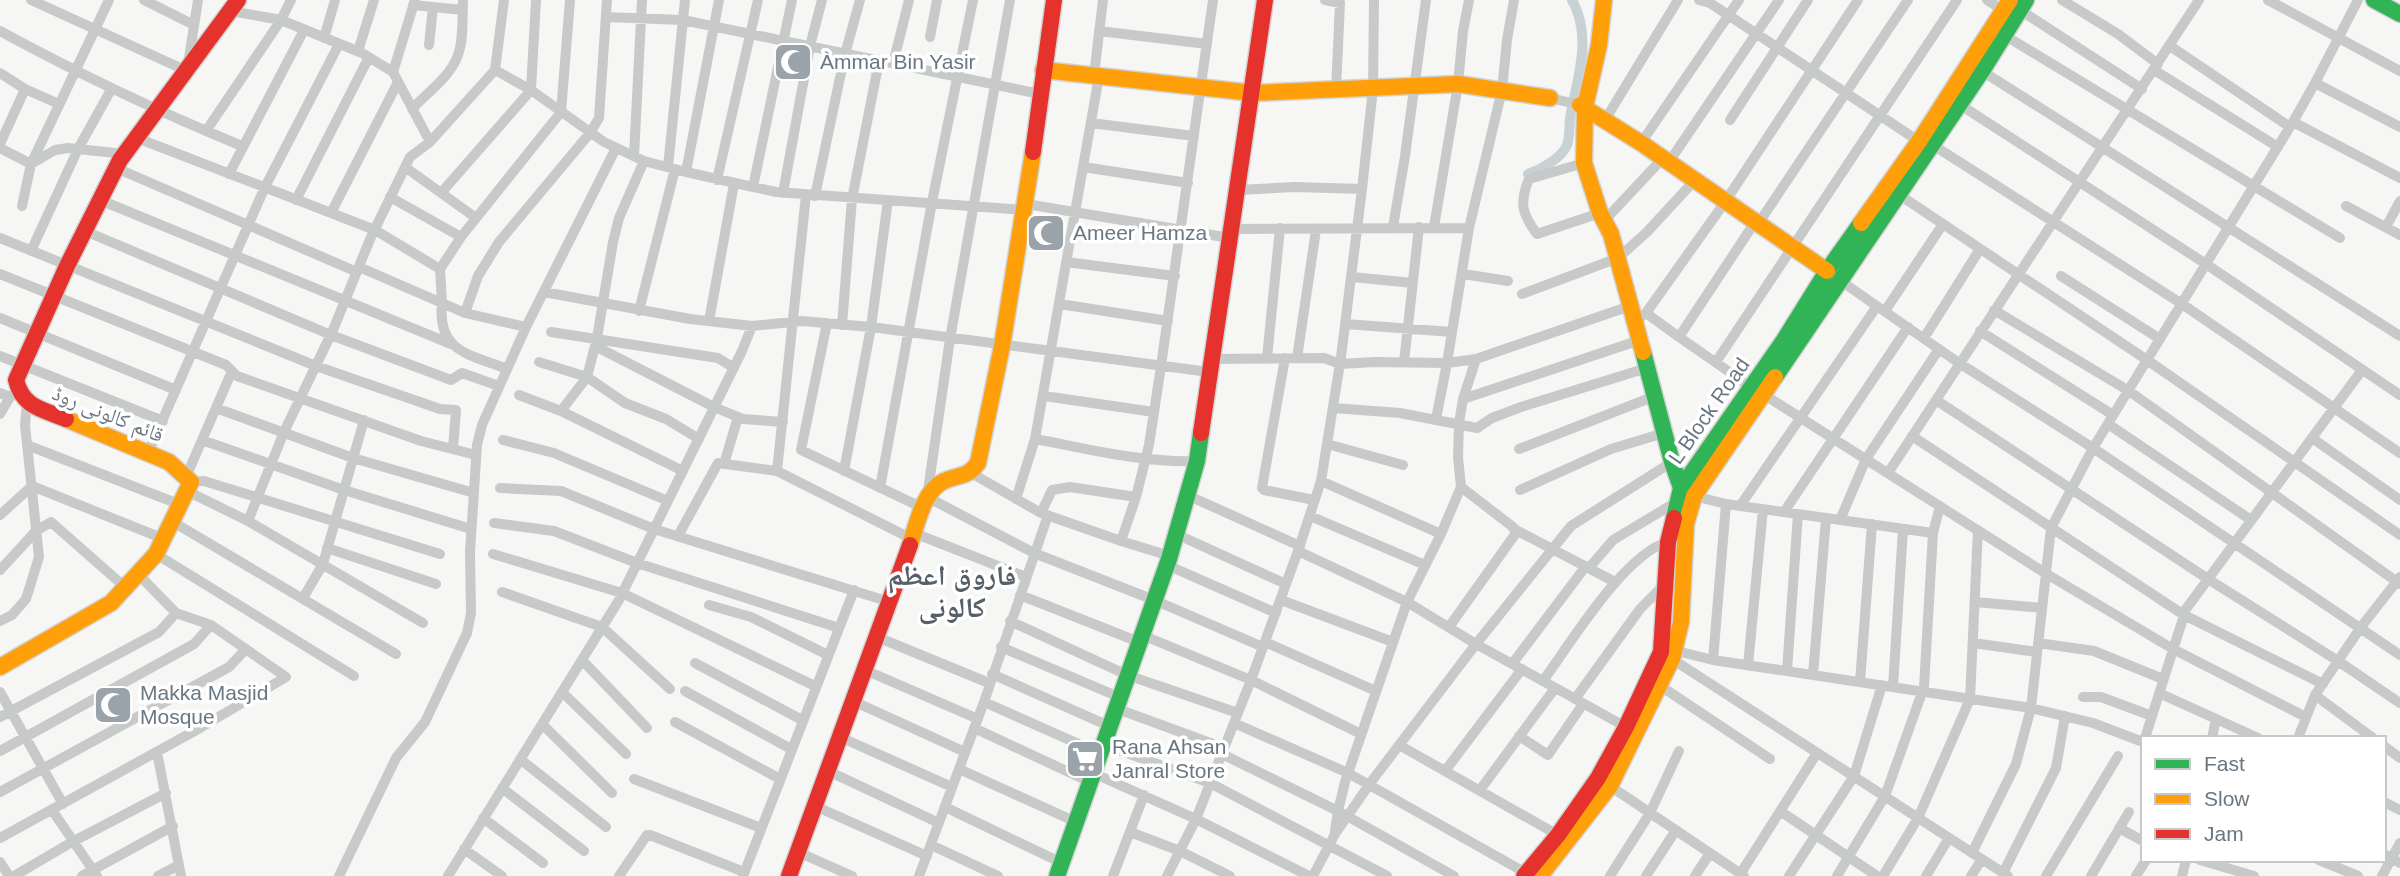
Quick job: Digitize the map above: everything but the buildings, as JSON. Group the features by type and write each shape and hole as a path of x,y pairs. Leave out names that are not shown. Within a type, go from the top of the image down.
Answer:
{"street":[{"path":"31,0 187,71"},
{"path":"22,206 31,164 108,0"},
{"path":"144,0 194,25"},
{"path":"187,71 198,0"},
{"path":"206,131 281,20 291,0"},
{"path":"324,38 335,0"},
{"path":"358,51 373,0"},
{"path":"248,521 284,433 410,157 430,142 495,71 503,0"},
{"path":"441,193 531,90 536,0"},
{"path":"451,344 443,331 440,317 440,269 461,237 561,113 570,0"},
{"path":"465,313 478,276 499,242 590,133 598,118 607,0"},
{"path":"561,411 587,377 596,342 613,242 639,158 642,0"},
{"path":"676,169 685,0"},
{"path":"639,311 719,0"},
{"path":"717,180 758,0"},
{"path":"753,187 792,0"},
{"path":"783,193 810,46 822,0"},
{"path":"778,471 810,195 860,0"},
{"path":"893,64 909,0"},
{"path":"930,37 937,0"},
{"path":"880,488 932,202 973,0"},
{"path":"789,876 925,503 950,339 1010,0"},
{"path":"925,503 942,481 971,473 978,463 1002,346 1026,206 1054,0"},
{"path":"1016,499 1035,439 1052,352 1090,123 1103,0"},
{"path":"1121,541 1146,459 1154,412 1213,0"},
{"path":"945,807 1059,870 1169,560 1197,461 1265,0"},
{"path":"1325,0 1340,3 1336,90"},
{"path":"1167,876 1196,818 1251,680 1321,481 1346,324 1363,189 1373,89 1374,0"},
{"path":"1393,227 1426,0"},
{"path":"1434,227 1469,0"},
{"path":"1436,419 1469,228 1502,90 1514,0"},
{"path":"1604,0 1599,46 1583,106 1584,163 1602,217 1611,233 1637,313 1640,340 1654,396 1684,495"},
{"path":"1605,120 1678,0"},
{"path":"1641,143 1739,0"},
{"path":"1584,163 1529,179 1523,194 1525,218 1537,234 1602,217 1666,160 1757,35 1779,0"},
{"path":"1730,120 1808,0"},
{"path":"544,292 639,311 709,321 752,326 794,321 871,327 1161,366 1210,366 1267,358 1325,358 1340,364 1447,363 1476,359 1637,313 1725,202 1858,0"},
{"path":"1679,337 1908,0"},
{"path":"1716,362 1957,0"},
{"path":"1987,0 2015,5 2142,89"},
{"path":"2062,0 2118,34 2156,67 2278,147"},
{"path":"1888,473 2199,0"},
{"path":"2268,0 2400,71"},
{"path":"1971,876 2016,764 2031,708 2052,528 2093,448 2292,125 2358,0"},
{"path":"2374,0 2400,14"},
{"path":"1707,1 1911,136 1926,142 2182,304 2400,453"},
{"path":"331,213 396,77 414,3 433,7 463,5 460,51 456,60 412,109"},
{"path":"0,621 12,615 26,599 39,557 25,425 14,396 16,380 67,266 116,168 235,5 281,20 369,57 396,77 430,142"},
{"name":"L Block Road","path":"1530,875 1558,835 1604,782 1626,727 1670,652 1664,621 1664,585 1668,541 1684,495 1757,390 1784,340 1898,194 1926,142 1959,104 1982,71 2004,34 2015,5"},
{"name":"L Block Road","path":"1833,275 1926,142 2015,5"},
{"path":"429,45 433,7"},
{"path":"606,17 683,20 1040,94"},
{"path":"229,174 304,30"},
{"path":"0,31 76,72 242,146"},
{"path":"1099,31 1207,44"},
{"path":"2004,34 2253,188 2340,238"},
{"path":"148,453 265,187 339,44"},
{"path":"2171,46 2292,125 2400,178"},
{"path":"296,200 369,57"},
{"path":"842,325 852,198 879,61"},
{"path":"1043,70 1253,93 1458,84 1550,98 1583,106 1666,160 1959,363 2093,448 2400,655"},
{"path":"495,71 531,90 590,133 639,158 717,180 783,193 1026,206 1181,229 1231,233 1280,228 1469,228"},
{"path":"1982,71 2400,336"},
{"path":"0,73 25,89 59,104"},
{"path":"2315,83 2400,127"},
{"path":"32,251 78,149 112,88"},
{"path":"25,89 0,146 31,164"},
{"path":"1959,104 2206,264 2400,396"},
{"path":"0,113 11,120"},
{"path":"1090,123 1194,136"},
{"path":"137,138 375,230 440,269"},
{"path":"339,876 396,758 425,722 467,633 471,613 471,529 476,455 482,425 526,327 616,148"},
{"path":"31,164 55,149 125,154"},
{"path":"405,167 476,218"},
{"path":"1083,167 1188,183"},
{"path":"116,168 248,226 465,313 526,327"},
{"path":"1522,294 1618,258 1647,232 1695,180"},
{"path":"709,321 734,184"},
{"path":"1238,190 1295,187 1363,189"},
{"path":"1898,194 2147,360 2400,535"},
{"path":"390,197 461,237"},
{"path":"100,200 507,369"},
{"path":"844,471 871,327 888,200"},
{"path":"2386,227 2400,201"},
{"path":"2346,206 2400,235"},
{"path":"1740,506 1800,418 1943,224"},
{"path":"1404,362 1419,227"},
{"path":"1267,358 1280,228"},
{"path":"1297,358 1316,230"},
{"path":"85,231 331,335 451,380 462,373 499,386"},
{"path":"0,238 316,366 440,409 456,410 453,449"},
{"path":"1924,338 1980,249"},
{"path":"1066,262 1175,276"},
{"path":"0,274 226,366 237,376 421,441 476,455"},
{"path":"1463,274 1508,281"},
{"path":"1352,276 1413,283"},
{"path":"2061,276 2160,340"},
{"path":"1060,304 1168,321"},
{"path":"1994,310 2129,391 2399,581 2361,627 2315,695 2299,736"},
{"path":"1637,313 1679,337 1800,418 2045,573 2173,649 2306,717"},
{"path":"0,318 176,390"},
{"path":"827,323 801,450 880,488 925,503 1034,553 1376,691"},
{"path":"1346,324 1452,332"},
{"path":"448,876 622,593 734,368 752,326"},
{"path":"1784,512 1908,327"},
{"path":"1980,331 2111,419 2251,520"},
{"path":"551,332 596,342 718,358 734,368"},
{"path":"1463,399 1640,340"},
{"path":"596,342 738,417 783,422"},
{"path":"1840,520 1866,459 1939,349"},
{"path":"0,356 163,421"},
{"path":"1284,358 1262,488 1314,500"},
{"path":"865,670 1091,777 1196,818 1311,876 1335,834 1343,813 1348,773 1407,601 1461,487 1459,423 1463,399 1476,359"},
{"path":"539,362 587,377 625,402 666,419 699,439"},
{"path":"1333,408 1400,413 1479,427 1492,418 1521,407 1647,368"},
{"path":"2145,736 2184,615 2362,370"},
{"path":"0,667 111,603 139,575 160,547 173,522 202,440 232,371"},
{"path":"519,395 561,411 683,471"},
{"path":"0,414 14,396"},
{"name":"قائم کالونی روڈ","path":"14,396 169,462 186,489"},
{"path":"1044,396 1154,412"},
{"path":"1519,449 1654,396"},
{"path":"1936,400 2400,704"},
{"path":"216,408 353,458 474,494"},
{"path":"724,464 738,417"},
{"path":"303,598 323,564 364,420"},
{"path":"1520,490 1611,449 1664,432"},
{"path":"1912,436 2184,615 2323,684"},
{"path":"2312,438 2400,500"},
{"path":"1035,439 1146,459 1197,461"},
{"path":"202,440 344,490 471,529"},
{"path":"503,440 554,453 668,501"},
{"path":"1327,444 1403,465"},
{"path":"27,445 186,489 248,521 423,622"},
{"path":"1343,813 1368,786 1476,644 1571,526 1672,462"},
{"path":"678,536 718,463 778,471 913,536 1026,577"},
{"path":"971,473 1044,514 1169,560 1276,613"},
{"path":"186,489 204,481 440,554"},
{"path":"1321,481 1441,534"},
{"path":"0,515 32,486"},
{"path":"32,486 160,547 354,676"},
{"path":"919,876 984,702 1034,553 1052,490 1070,487 1136,497"},
{"path":"1461,487 1516,530 1615,582"},
{"path":"500,488 561,491 654,529 890,602"},
{"path":"1187,495 1407,601 1476,644 1626,727"},
{"path":"1445,771 1587,567 1613,540 1684,495 1726,504 1933,533"},
{"name":"L Block Road","path":"1530,875 1604,782 1659,685 1682,622 1686,524 1684,495"},
{"path":"1713,660 1726,504"},
{"path":"1837,876 1885,796 1924,687 1933,533 1940,506"},
{"path":"1748,665 1763,509"},
{"path":"1787,671 1798,514"},
{"path":"1310,516 1425,565"},
{"path":"1813,675 1826,518"},
{"path":"0,570 36,531 51,522 126,588"},
{"path":"173,522 396,654"},
{"path":"494,523 554,531 637,563 839,628"},
{"path":"1860,682 1872,524"},
{"path":"1789,876 1854,776 1887,686 1903,529"},
{"path":"1449,627 1516,530"},
{"path":"1883,876 1918,818 1970,699 1978,530"},
{"path":"1176,534 1286,583"},
{"path":"1543,681 1615,582 1655,545 1668,541"},
{"path":"327,548 436,584"},
{"path":"493,554 622,593 815,686"},
{"path":"0,838 286,677 211,625 176,613 139,575"},
{"path":"1519,736 1548,755 1579,701 1640,609 1664,585"},
{"path":"619,876 647,835 744,874 853,590"},
{"path":"502,592 602,627 670,689"},
{"path":"1020,595 1251,680 1361,734"},
{"path":"1281,600 1393,642"},
{"path":"1975,602 2042,608"},
{"path":"709,605 751,617 828,655"},
{"path":"5,714 159,632 176,613"},
{"path":"1010,621 1127,675 1236,718 1348,773 1530,875"},
{"path":"1664,621 1682,622"},
{"path":"0,751 194,644 211,625"},
{"path":"877,637 1108,726"},
{"path":"1973,643 2094,651 2163,679"},
{"path":"1001,647 1223,751 1343,813 1454,876"},
{"path":"0,792 229,667 246,649"},
{"path":"1670,652 2031,708 2093,723 2141,739"},
{"path":"1670,652 1817,752 2005,874 2056,768 2066,716"},
{"path":"582,660 647,728"},
{"path":"695,663 802,720"},
{"path":"1659,685 1770,759"},
{"path":"1480,790 1555,688"},
{"path":"685,691 791,749"},
{"path":"0,692 5,714 26,737 63,804"},
{"path":"562,692 626,754"},
{"path":"2159,693 2254,736"},
{"path":"2315,695 2370,736"},
{"path":"2083,697 2101,697 2152,716"},
{"path":"853,701 965,752"},
{"path":"984,702 1101,749 1210,783 1387,876"},
{"path":"2212,736 2216,719"},
{"path":"675,722 780,779"},
{"path":"542,724 612,793"},
{"path":"840,737 952,787"},
{"path":"1399,745 1558,835"},
{"path":"1610,876 1650,813 1679,751"},
{"path":"157,752 180,871 158,876"},
{"path":"1604,782 1741,875 1817,752"},
{"path":"2046,876 2118,756"},
{"path":"520,759 606,827"},
{"path":"959,769 1076,822"},
{"path":"828,771 939,823"},
{"path":"634,779 761,828"},
{"path":"502,788 584,851"},
{"path":"0,862 12,876 166,793"},
{"path":"1113,876 1144,796"},
{"path":"815,806 998,876"},
{"path":"52,810 90,874 173,826"},
{"path":"1780,811 1877,876"},
{"path":"2091,876 2129,811"},
{"path":"484,818 543,863"},
{"path":"2119,828 2141,840"},
{"path":"1646,876 1676,830"},
{"path":"1130,832 1180,851 1230,876"},
{"path":"1926,876 1949,838"},
{"path":"2382,876 2400,843"},
{"path":"464,849 502,876"},
{"path":"798,852 852,876"},
{"path":"1695,876 1710,853"},
{"path":"2206,862 2251,876"},
{"path":"2324,862 2358,876"}],"waterway":[{"path":"1528,174 1556,159 1568,142 1582,58 1582,29 1572,0"}],"traffic: fast":[{"path":"1775,377 1982,71 2026,0"},
{"path":"2374,0 2400,14"},
{"path":"1674,518 1681,488 1861,223"},
{"path":"1643,352 1672,462 1681,488 1689,493"},
{"path":"1057,876 1169,559 1197,461 1201,433"}],"traffic: slow":[{"path":"1604,0 1599,45 1585,107 1584,163 1600,213 1611,234 1643,352"},
{"path":"1861,223 1920,140 2010,0"},
{"path":"1043,70 1253,93 1458,84 1550,98"},
{"path":"1580,105 1641,143 1827,271"},
{"path":"910,545 922,509 931,492 944,481 967,473 978,463 1002,346 1033,152"},
{"path":"1540,876 1610,786 1672,659 1681,622 1686,524 1694,496 1775,377"},
{"path":"0,667 111,603 156,554 191,482 169,462 66,419"}],"traffic: jam":[{"path":"66,419 41,410 29,402 23,396 16,380 67,266 120,160 238,0"},
{"path":"1033,152 1054,0"},
{"path":"1201,433 1265,0"},
{"path":"1524,876 1558,835 1598,778 1626,727 1661,652 1668,542 1674,518"},
{"path":"789,876 910,545"}],"place":[{"name":"Àmmar Bin Yasir","path":"793,62"},
{"name":"Ameer Hamza","path":"1046,233"},
{"name":"Makka Masjid Mosque","path":"113,705"},
{"name":"Rana Ahsan Janral Store","path":"1085,759"}],"district":[{"name":"فاروق اعظم کالونی","path":"952,591"}]}
